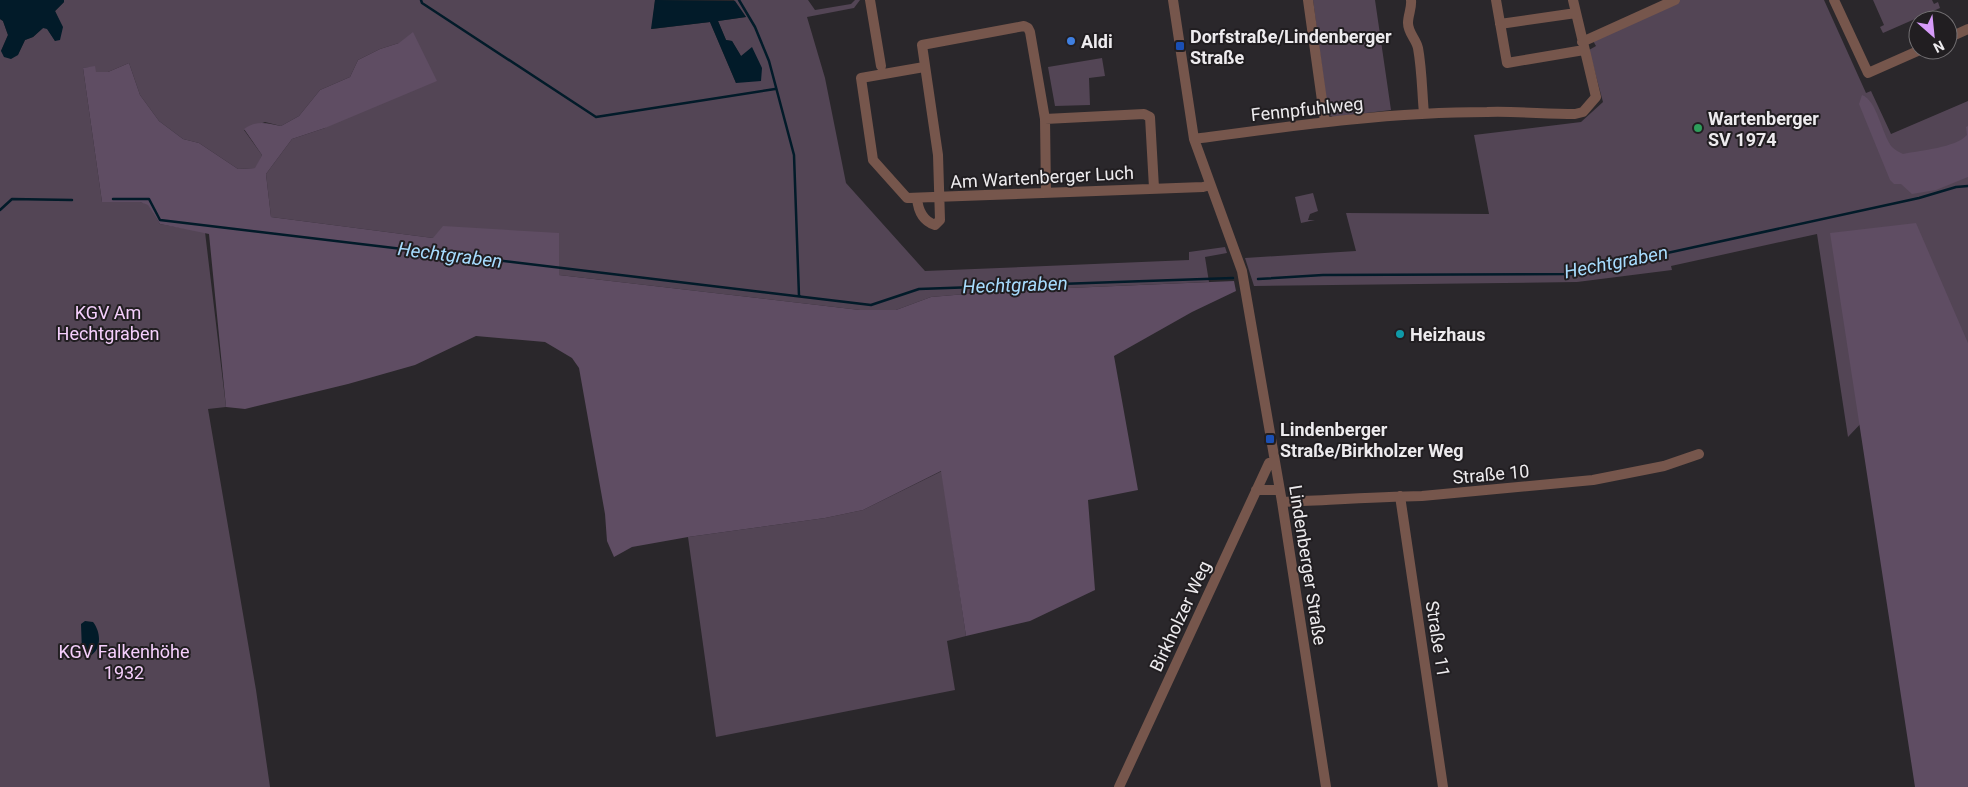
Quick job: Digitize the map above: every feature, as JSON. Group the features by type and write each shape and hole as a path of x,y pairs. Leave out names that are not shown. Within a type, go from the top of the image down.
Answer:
{"street":[{"path":"870,0 881,66"},
{"name":"Lindenberger Straße","path":"1173,0 1194,139 1242,271 1282,502 1326,787"},
{"path":"1308,0 1325,122"},
{"path":"1411,0 1412,8 1408,22 1410,34 1418,44 1424,114"},
{"path":"1496,0 1507,63 1583,46 1675,0"},
{"name":"Fennpfuhlweg","path":"1194,139 1325,122 1424,114 1487,112 1575,114 1583,112 1596,97 1573,0"},
{"path":"1834,0 1868,74 1908,56"},
{"path":"1500,24 1576,13"},
{"path":"924,67 860,78 874,160 907,198 940,198 938,155 924,67 921,49 922,45 1024,26 1028,28 1044,118 1046,193"},
{"path":"1044,118 1144,114 1150,117 1154,188"},
{"name":"Am Wartenberger Luch","path":"917,198 918,210 929,223 935,225 940,220 940,198 1203,187 1210,185"},
{"name":"Straße 10","path":"1282,502 1422,496 1593,480 1664,466 1699,454"},
{"name":"Birkholzer Weg","path":"1119,787 1256,490 1269,463 1274,462"},
{"path":"1256,490 1279,490"},
{"name":"Straße 11","path":"1400,496 1443,787"}],"green space":[{"path":"64,0 655,0 652,29 710,22 736,83 741,56 732,41 726,40 718,21 746,17 734,0 808,0 815,10 851,4 855,0 860,0 854,8 807,17 825,78 846,183 925,271 1189,260 1189,252 1225,247 1227,253 1205,257 1209,282 1001,291 931,297 896,310 860,310 559,275 559,233 433,238 271,217 266,174 292,139 325,128 399,43 380,49 358,60 350,77 320,90 299,116 281,126 265,122 244,130 262,155 256,168 238,169 199,143 183,139 159,121 140,95 129,63 108,72 95,72 95,67 83,68 102,202 140,202 148,204 160,224 205,232 226,407 208,409 256,690 270,787 0,787 0,19 3,21 8,35 1,51 18,54 25,40 33,37 43,28 47,28 55,41 62,27 55,11"},
{"path":"1313,0 1375,0 1391,110 1333,117 1328,114"},
{"path":"1680,0 1824,0 1866,93 1871,91 1891,134 1968,101 1968,787 1866,418 1848,437 1817,234 1671,266 1672,270 1577,282 1254,286 1245,258 1356,251 1346,213 1489,214 1474,135 1581,122 1603,102 1589,50 1596,46 1592,39"},
{"path":"1873,0 1932,0 1934,4 1938,2 1940,8 1935,10 1908,10 1908,22 1883,33 1880,27 1884,25"},
{"path":"1102,58 1105,76 1089,78 1090,105 1055,106 1048,67"},
{"path":"1313,193 1318,211 1310,214 1308,220 1315,220 1301,223 1295,197"},
{"path":"942,471 966,636 947,641 955,690 716,737 688,537 825,518 863,510"}],"shaded area":[{"path":"413,32 437,81 325,128 292,139 266,174 271,217 433,238 443,226 559,233 559,275 860,310 896,310 931,297 1001,291 1234,281 1236,291 1192,312 1114,356 1138,490 1088,500 1095,590 1030,621 966,636 941,471 863,510 825,518 688,537 632,547 614,557 607,541 605,514 579,368 572,358 545,342 476,336 415,365 348,384 245,409 226,407 209,234 160,224 148,205 140,202 102,202 83,68 95,66 96,72 108,72 129,63 140,95 159,121 183,139 199,143 238,169 255,168 262,155 244,129 257,123 281,126 299,116 320,90 350,77 358,60 380,49 399,43"},
{"path":"1862,95 1872,104 1888,142 1903,154 1954,143 1967,135 1966,127 1968,126 1968,177 1936,190 1912,194 1901,184 1894,184 1890,180 1859,104"},
{"path":"1916,223 1968,343 1968,787 1915,787 1830,233"}],"water":[{"path":"0,0 64,0 55,11 63,27 60,40 55,41 47,29 43,28 33,37 25,40 18,55 11,59 4,57 1,51 8,35 3,21 0,19"},
{"path":"655,0 735,1 746,17 718,21 726,40 732,41 741,56 752,47 762,68 761,81 736,83 710,22 651,29"},
{"path":"85,621 93,622 99,635 97,649 90,656 82,652 81,624"}],"waterway":[{"name":"Hechtgraben","path":"421,0 422,3 596,117 775,89"},
{"name":"Hechtgraben","path":"739,0 755,27 769,61 794,155 799,296"},
{"name":"Hechtgraben","path":"1258,279 1323,275 1571,274 1919,198 1956,187 1968,186"},
{"name":"Hechtgraben","path":"0,210 12,199 72,200"},
{"name":"Hechtgraben","path":"113,199 149,199 160,220 871,305 919,289 1233,278"}],"place":[{"name":"Aldi","path":"1071,41"},
{"name":"Dorfstraße/Lindenberger Straße","path":"1180,46"},
{"name":"Wartenberger SV 1974","path":"1698,128"},
{"name":"Heizhaus","path":"1400,334"},
{"name":"Lindenberger Straße/Birkholzer Weg","path":"1270,439"}],"park label":[{"name":"KGV Am Hechtgraben","path":"108,322"},
{"name":"KGV Falkenhöhe 1932","path":"124,661"}]}
